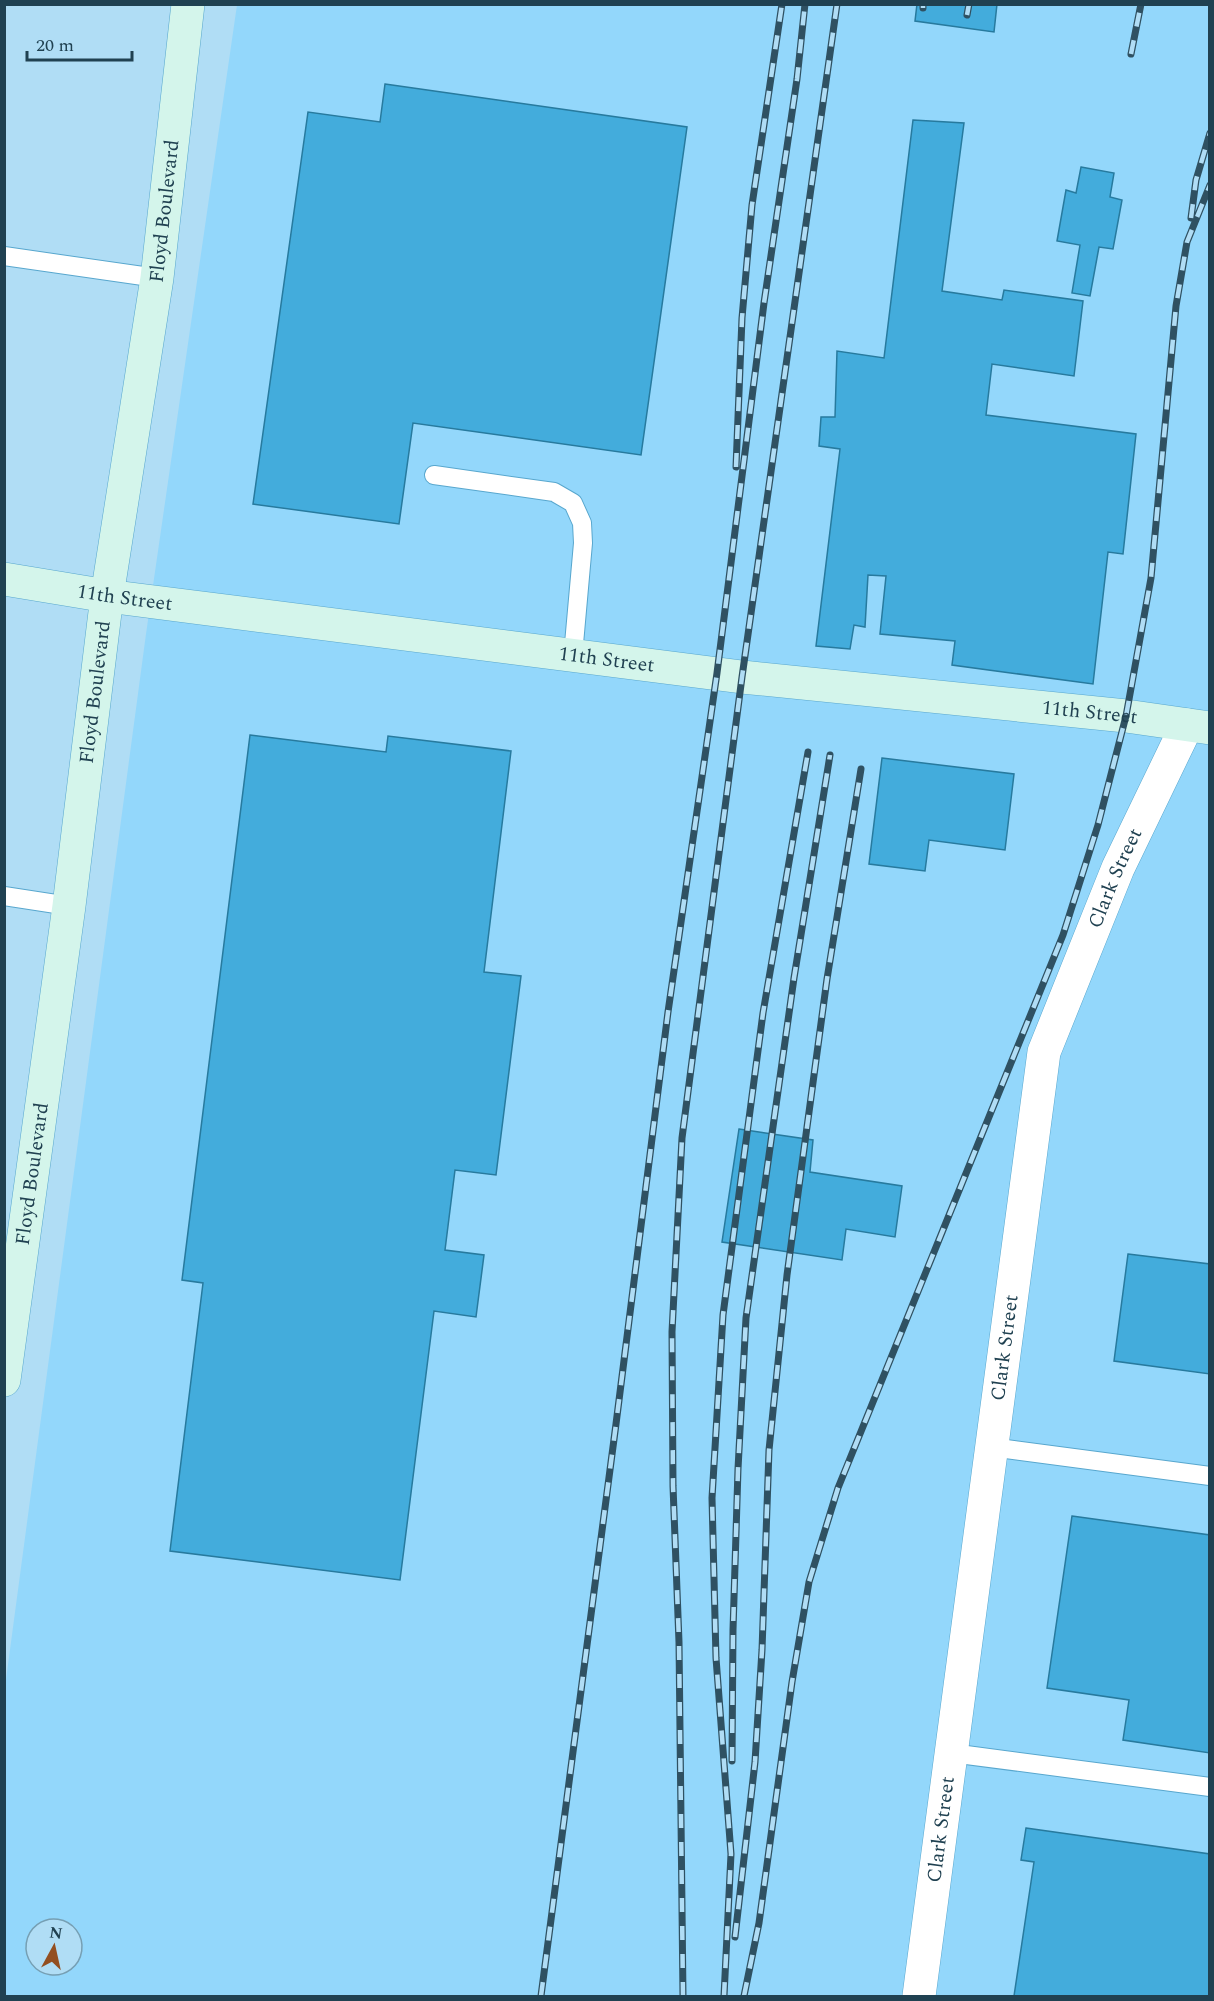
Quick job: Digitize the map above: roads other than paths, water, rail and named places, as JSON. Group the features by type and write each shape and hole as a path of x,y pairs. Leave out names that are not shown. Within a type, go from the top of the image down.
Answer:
{"main road":[{"name":"Floyd Boulevard","path":"4,1380 69,906 107,596 157,278 188,4"},
{"name":"11th Street","path":"4,579 107,596 742,677 1126,716 1198,726"}],"street":[{"name":"Clark Street","path":"919,1996 1044,1052 1118,868 1198,726"}],"lane":[{"path":"4,256 157,278"},
{"path":"434,476 554,492 573,503 582,523 583,543 573,655"},
{"path":"4,896 69,906"},
{"path":"991,1447 1209,1476"},
{"path":"951,1753 1209,1787"}],"railway":[{"path":"736,467 742,318 752,205 782,4"},
{"path":"541,1996 668,1012 717,673 764,303 797,79 805,4"},
{"path":"683,1996 679,1642 673,1486 672,1332 682,1138 742,677 837,4"},
{"path":"967,15 969,4"},
{"path":"1131,54 1141,4"},
{"path":"1191,218 1196,180 1210,133"},
{"path":"744,1996 759,1923 792,1682 809,1582 838,1488 1063,935 1098,825 1126,716 1151,578 1176,306 1187,242 1210,185"},
{"path":"724,1996 731,1854 716,1658 712,1498 723,1315 763,1013 808,752"},
{"path":"732,1761 738,1469 746,1318 794,978 830,755"},
{"path":"735,1937 755,1762 762,1650 769,1450 787,1275 827,979 861,769"}]}
